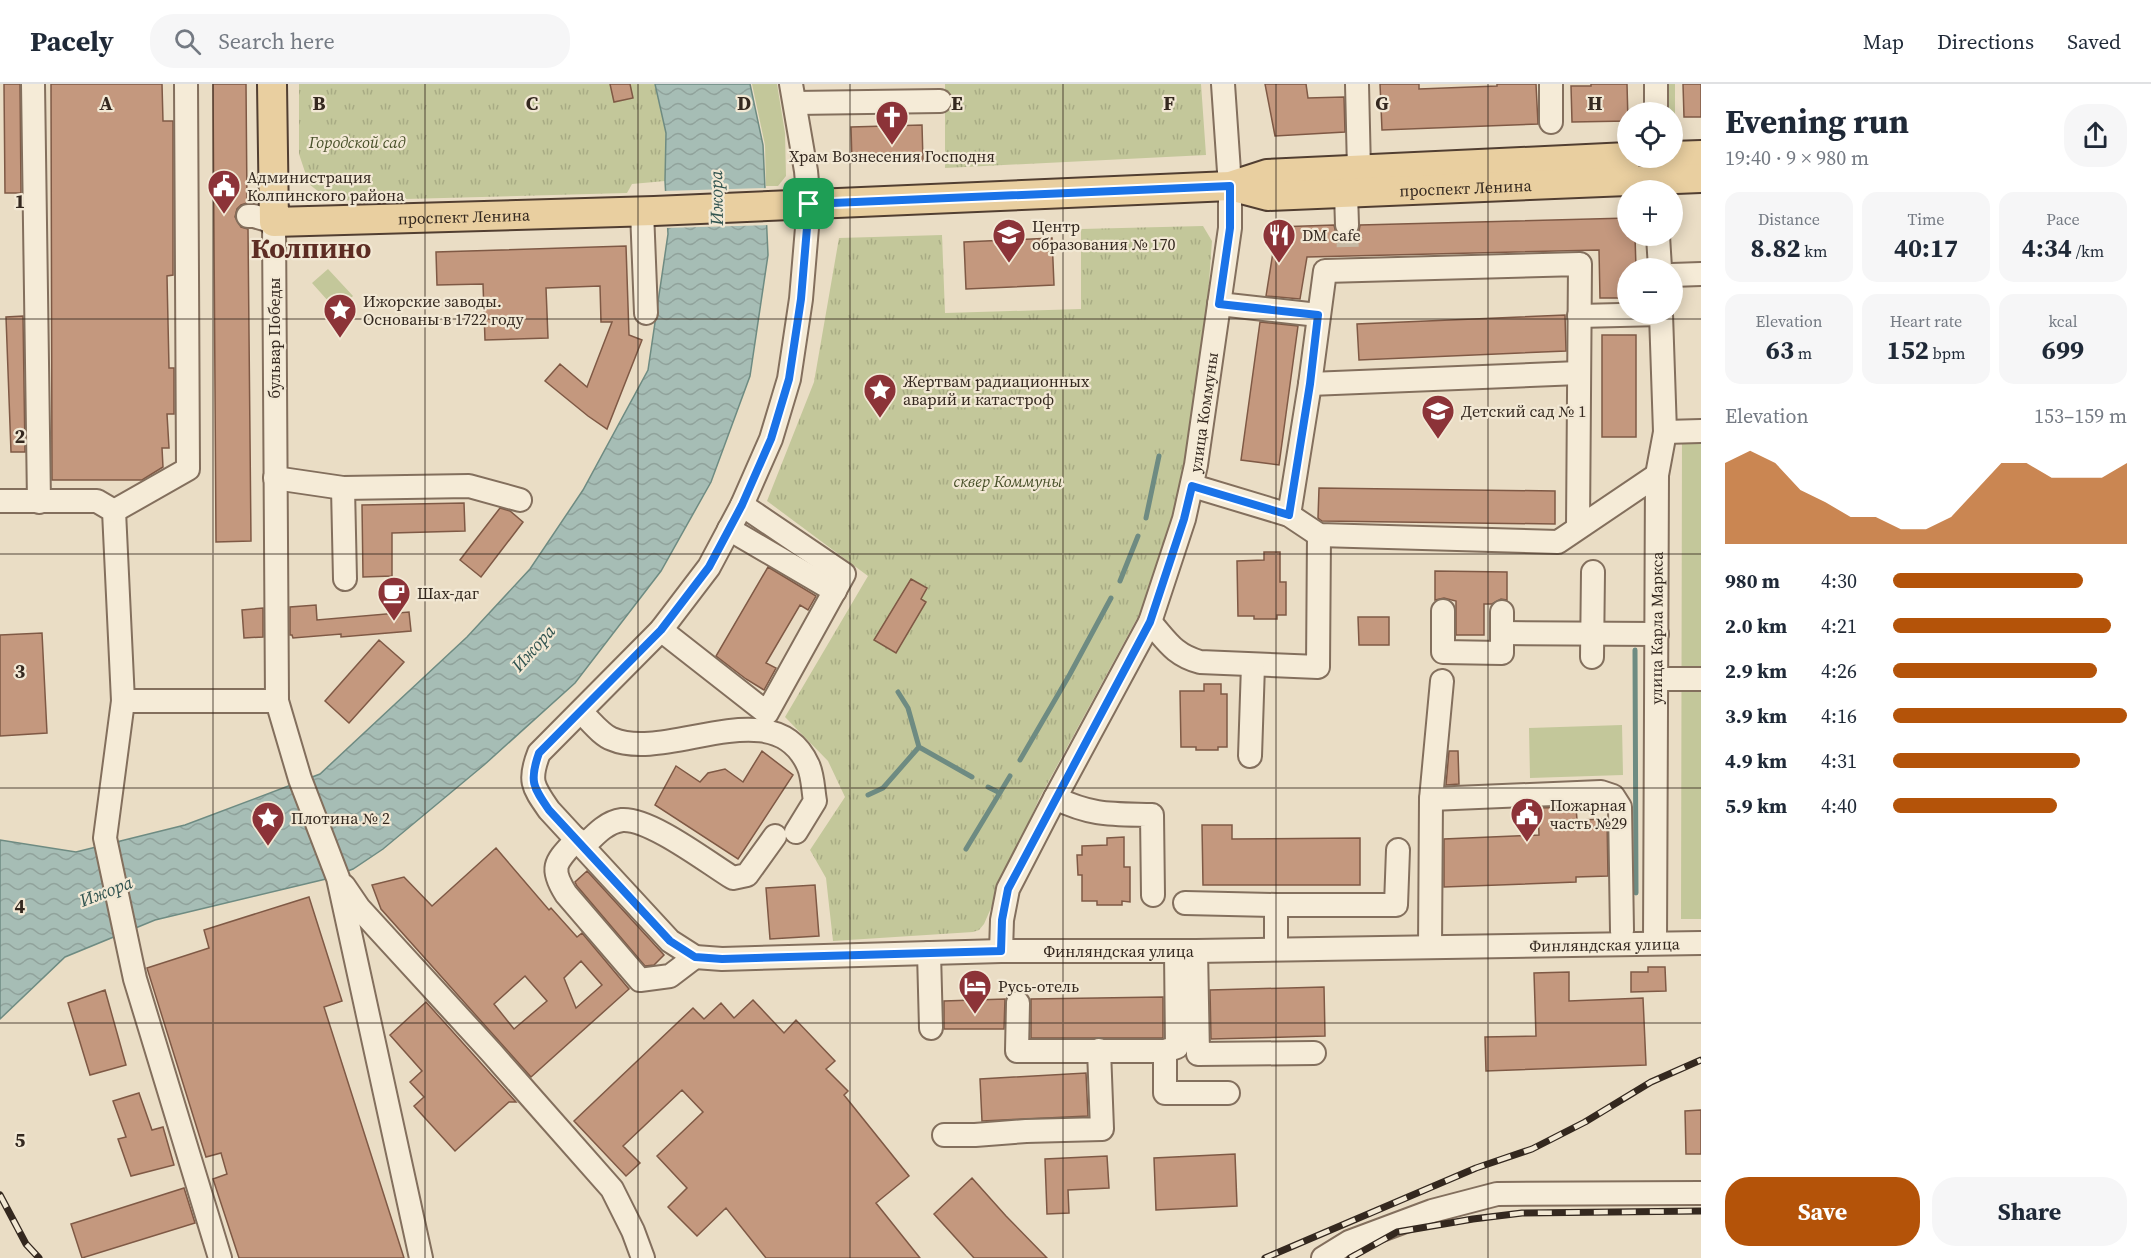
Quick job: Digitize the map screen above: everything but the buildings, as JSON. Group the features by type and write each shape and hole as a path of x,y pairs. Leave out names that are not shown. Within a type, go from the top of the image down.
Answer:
{"main road":[{"name":"бульвар Победы","path":"261,219 272,84"},
{"name":"проспект Ленина","path":"1661,171 1701,155"},
{"name":"проспект Ленина","path":"261,219 648,211 1230,186 1268,196 1353,181 1617,158"},
{"name":"проспект Ленина","path":"1353,181 1661,171 1701,178"}],"street":[{"path":"33,84 39,502"},
{"path":"114,511 188,470 186,84"},
{"name":"улица Коммуны","path":"1001,951 1002,920 1008,889 1150,622 1184,519 1192,486 1230,228 1230,186 1223,84"},
{"path":"1347,225 1353,181 1357,84"},
{"path":"1551,84 1551,122"},
{"path":"1656,84 1656,102"},
{"path":"793,94 831,98 940,101"},
{"name":"Финляндская улица","path":"793,94 809,204 801,299 789,379 771,439 742,505 709,567 661,630 539,753 532,772 537,793 549,810 670,941 695,957 722,959 1001,951 1186,951 1701,943"},
{"path":"646,313 648,211"},
{"name":"бульвар Победы","path":"261,219 275,478 277,701 300,779 338,878"},
{"path":"1289,515 1325,271 1348,263 1580,264 1578,527"},
{"path":"1683,275 1701,274"},
{"path":"1219,304 1318,315"},
{"path":"1579,316 1617,315"},
{"name":"улица Карла Маркса","path":"1655,943 1657,475 1665,432 1661,324"},
{"path":"1310,384 1579,373"},
{"path":"1665,432 1701,430"},
{"path":"1192,486 1289,515 1319,534 1558,542 1657,475"},
{"path":"275,478 343,488 469,486 520,500"},
{"path":"343,488 345,579"},
{"path":"0,501 97,501 114,511"},
{"path":"661,630 767,713 844,574 742,505"},
{"path":"114,511 123,701 105,838 135,979 220,1258"},
{"path":"729,529 835,591"},
{"path":"1150,622 1185,658 1200,662 1318,668 1319,534"},
{"path":"1592,657 1593,572"},
{"path":"1443,611 1443,652 1502,653 1502,623 1592,634 1657,634"},
{"path":"1250,756 1253,665"},
{"path":"1657,679 1701,679"},
{"path":"1430,947 1431,799 1442,681"},
{"path":"123,701 277,701"},
{"path":"581,712 611,739 636,744 758,728 781,737 798,748 809,766 815,801 747,875 733,878 639,821 620,820 580,842 558,859 552,887 566,894 640,980 669,976 695,957"},
{"path":"1431,799 1601,792 1613,796 1620,807 1622,931"},
{"path":"1055,798 1079,810 1101,814 1152,815 1154,895"},
{"path":"1185,903 1396,905 1398,850"},
{"path":"338,878 421,1258"},
{"path":"338,878 359,908 612,1189 633,1231 642,1258"},
{"path":"1276,905 1276,949"},
{"path":"1018,1003 1017,1051 1165,1051 1177,1047 1186,951"},
{"path":"1186,951 1198,1054 1314,1053"},
{"path":"929,953 931,1028"},
{"path":"944,1135 1102,1130 1099,1050"},
{"path":"1165,1051 1165,1093 1228,1093"},
{"path":"1323,1258 1349,1242 1432,1211 1497,1194 1701,1194"}],"green space":[{"name":"Городской сад","path":"299,84 655,84 666,133 665,181 632,184 627,193 330,201 309,184 299,154"},
{"path":"752,84 777,84 785,133 786,176 778,186 766,186 765,145"},
{"path":"945,84 1201,84 1206,155 945,168"},
{"path":"1665,84 1675,84 1675,102 1665,102"},
{"name":"сквер Коммуны","path":"1203,226 1212,241 1207,310 1184,479 1177,511 1147,600 1039,799 984,924 979,930 973,932 833,941 826,878 810,850 845,797 828,761 785,717 868,576 767,501 814,382 839,238 942,235 945,313 1081,309 1081,229"},
{"path":"328,269 353,296 337,311 312,283"},
{"path":"1682,438 1701,438 1701,919 1681,919"},
{"path":"1622,725 1623,775 1530,778 1529,728"}],"water":[{"name":"Ижора","path":"655,84 750,84 763,145 768,255 750,376 711,482 661,571 575,683 484,765 383,849 353,869 326,879 155,920 65,957 0,1019 0,840 76,852 185,825 320,774 467,637 530,569 583,490 648,370 668,234 665,181 666,133"}],"pier":[{"path":"768,188 770,225 665,228 663,191"}],"waterway":[{"path":"1146,518 1159,456"},
{"path":"1120,581 1138,536"},
{"path":"1020,760 1111,598"},
{"path":"1635,650 1636,893"},
{"path":"898,692 908,708 919,747 972,777"},
{"path":"868,795 883,788 919,747"},
{"path":"966,849 1010,776"},
{"path":"988,787 1000,793"}],"tunnel":[{"path":"1347,225 1348,256"}],"railway":[{"path":"1265,1258 1476,1168 1532,1149 1585,1122 1651,1082 1701,1060"},
{"path":"0,1195 26,1244 39,1258"},
{"path":"1350,1258 1397,1232 1473,1219 1522,1213 1701,1211"}],"place":[{"name":"Храм Вознесения Господня","path":"892,146"},
{"name":"Администрация Колпинского района","path":"224,215"},
{"name":"Центр образования № 170","path":"1009,264"},
{"name":"DM cafe","path":"1279,264"},
{"name":"Ижорские заводы. Основаны в 1722 году","path":"340,339"},
{"name":"Жертвам радиационных аварий и катастроф","path":"880,419"},
{"name":"Детский сад № 1","path":"1438,440"},
{"name":"Шах-даг","path":"394,622"},
{"name":"Пожарная часть №29","path":"1527,843"},
{"name":"Плотина № 2","path":"268,847"},
{"name":"Русь-отель","path":"975,1015"}],"district":[{"name":"Колпино","path":"311,248"}],"route":[{"path":"1230,186 1230,228 1219,304 1318,315 1310,384 1289,515 1192,486 1184,519 1150,622 1008,889 1002,920 1001,951 722,959 695,957 670,941 549,810 537,793 532,772 539,753 661,630 709,567 742,505 771,439 789,379 801,299 809,204 1230,186"}]}
